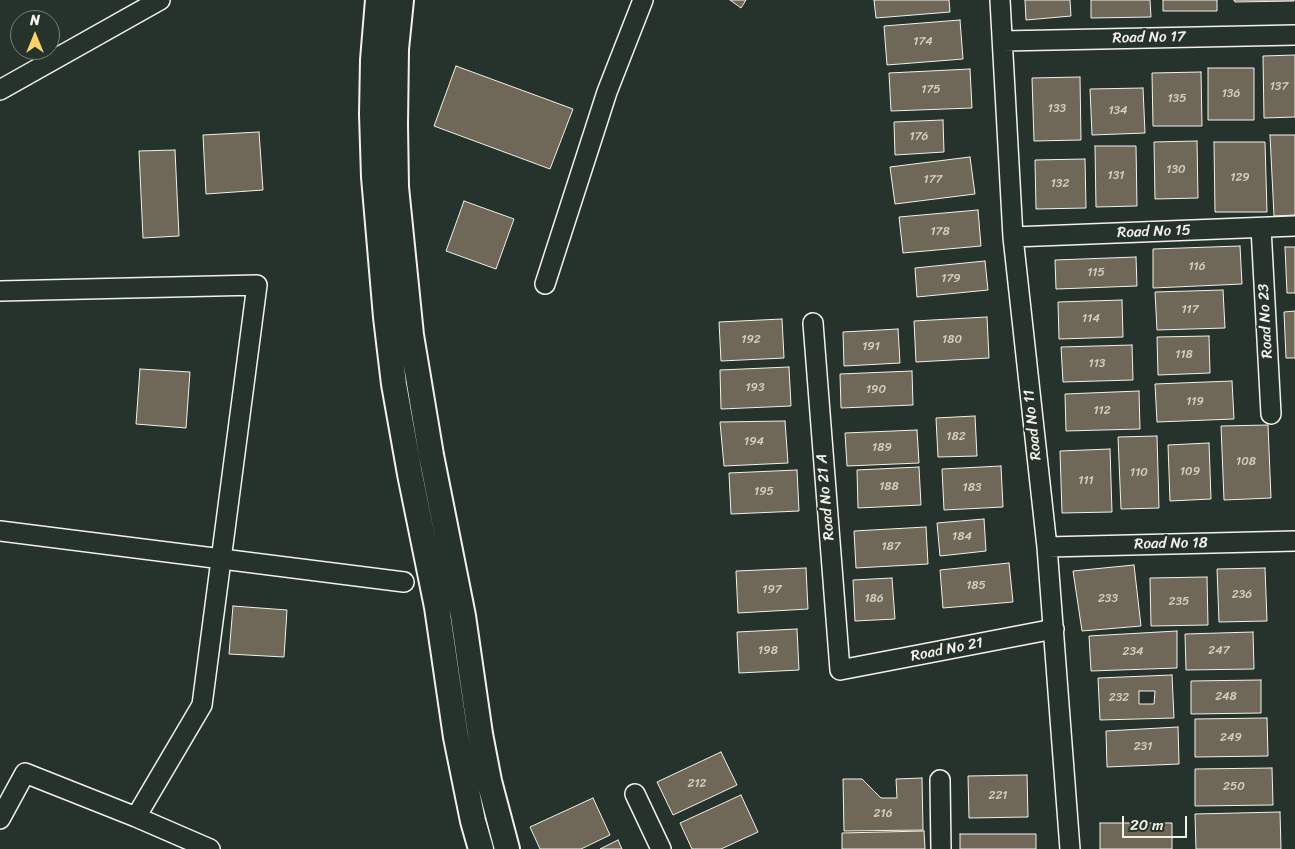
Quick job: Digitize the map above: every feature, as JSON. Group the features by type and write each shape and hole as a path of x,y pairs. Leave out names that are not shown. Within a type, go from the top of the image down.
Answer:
{"street":[{"path":"0,90 160,0"},
{"path":"378,0 373,60 374,177 386,317 395,392 437,607 458,746 471,812 481,849"},
{"path":"401,0 396,68 396,186 411,334 463,616 480,734 489,782 507,849"},
{"path":"545,284 607,92 644,0"},
{"name":"Road No 11","path":"1000,0 1013,237 1047,548 1070,849"},
{"name":"Road No 17","path":"1003,41 1295,35"},
{"name":"Road No 15","path":"1013,237 1295,226"},
{"name":"Road No 23","path":"1261,228 1271,414"},
{"path":"0,291 257,285 202,705 136,817"},
{"name":"Road No 21 A","path":"813,324 840,670"},
{"path":"0,531 404,582"},
{"name":"Road No 18","path":"1047,548 1295,541"},
{"name":"Road No 21","path":"840,670 1054,629"},
{"path":"0,819 26,773 210,849"},
{"path":"940,780 941,849"},
{"path":"636,794 661,849"}],"building":[{"path":"730,0 746,0 741,8"},
{"path":"874,0 949,0 950,12 876,18"},
{"path":"1025,0 1070,0 1071,16 1026,20"},
{"path":"1091,0 1150,0 1151,17 1091,18"},
{"path":"1163,0 1217,0 1217,11 1163,11"},
{"path":"1234,0 1294,0 1294,1 1235,2"},
{"path":"960,20 963,59 887,65 884,26"},
{"path":"1295,55 1295,117 1264,118 1263,56"},
{"path":"456,66 573,109 550,169 434,126"},
{"path":"1208,68 1254,68 1254,120 1208,120"},
{"path":"970,69 972,108 891,111 889,73"},
{"path":"1201,72 1202,126 1153,126 1152,73"},
{"path":"1080,77 1081,140 1034,141 1032,78"},
{"path":"1143,88 1145,133 1092,135 1090,89"},
{"path":"943,120 944,152 895,155 894,122"},
{"path":"259,132 263,190 206,194 203,135"},
{"path":"1270,135 1295,135 1295,215 1274,216"},
{"path":"1197,141 1198,198 1155,199 1154,142"},
{"path":"1214,142 1265,142 1267,212 1215,212"},
{"path":"1095,146 1136,146 1137,206 1096,207"},
{"path":"175,150 179,236 143,238 139,151"},
{"path":"970,157 975,194 895,204 890,167"},
{"path":"1085,159 1086,208 1036,209 1035,160"},
{"path":"464,201 514,219 496,269 446,251"},
{"path":"978,210 981,246 903,253 899,217"},
{"path":"1240,246 1242,284 1153,288 1153,249"},
{"path":"1285,247 1295,247 1295,293 1287,293"},
{"path":"1136,257 1137,286 1056,289 1055,260"},
{"path":"985,261 988,290 917,297 915,268"},
{"path":"1223,290 1225,328 1157,330 1155,292"},
{"path":"1122,300 1123,337 1059,339 1058,302"},
{"path":"1295,311 1295,358 1286,358 1284,312"},
{"path":"987,317 989,358 916,362 914,321"},
{"path":"782,319 784,358 721,361 719,322"},
{"path":"898,329 900,363 844,366 843,332"},
{"path":"1209,336 1210,373 1158,375 1157,337"},
{"path":"1132,345 1133,380 1063,382 1061,347"},
{"path":"789,367 791,406 721,409 720,370"},
{"path":"140,369 190,372 186,428 136,424"},
{"path":"912,371 913,405 841,408 840,374"},
{"path":"1232,381 1234,419 1157,422 1155,384"},
{"path":"1139,391 1140,429 1066,431 1065,394"},
{"path":"975,416 977,456 938,457 936,418"},
{"path":"785,421 788,463 724,466 720,422"},
{"path":"1268,425 1271,498 1224,500 1221,426"},
{"path":"917,430 919,463 847,466 845,433"},
{"path":"1157,436 1159,508 1121,509 1118,437"},
{"path":"1209,443 1211,499 1170,501 1168,445"},
{"path":"1110,449 1112,512 1062,513 1060,451"},
{"path":"1001,466 1003,507 944,510 942,469"},
{"path":"919,467 921,505 858,508 857,470"},
{"path":"797,470 799,511 731,514 729,473"},
{"path":"984,519 986,551 940,556 937,523"},
{"path":"926,527 928,564 856,568 854,531"},
{"path":"1009,563 1013,602 943,608 940,570"},
{"path":"1134,565 1141,626 1082,631 1073,571"},
{"path":"806,568 808,609 738,613 736,571"},
{"path":"1265,568 1267,621 1219,622 1217,569"},
{"path":"1207,577 1208,625 1151,626 1150,578"},
{"path":"892,578 895,619 855,621 853,580"},
{"path":"233,606 287,610 284,657 229,654"},
{"path":"797,629 799,670 739,673 737,632"},
{"path":"1177,631 1177,668 1091,671 1089,636"},
{"path":"1253,632 1254,669 1186,670 1185,634"},
{"path":"1172,675 1174,718 1100,720 1098,678","holes":["1139,691 1155,691 1154,704 1139,704"]},
{"path":"1261,680 1261,713 1191,714 1191,681"},
{"path":"1267,718 1268,756 1195,757 1195,719"},
{"path":"1178,727 1179,764 1107,767 1106,731"},
{"path":"721,752 737,785 673,815 657,782"},
{"path":"1272,768 1273,805 1195,806 1195,769"},
{"path":"1027,775 1028,817 969,818 968,776"},
{"path":"922,778 923,830 844,831 843,779 862,779 881,798 897,798 896,779"},
{"path":"741,795 758,832 721,849 692,849 680,823"},
{"path":"593,798 610,835 581,849 540,849 530,827"},
{"path":"1280,812 1281,849 1196,849 1195,814"},
{"path":"1100,823 1172,823 1172,849 1100,849"},
{"path":"924,831 925,849 842,849 842,833"},
{"path":"960,834 1036,834 1036,849 960,849"},
{"path":"618,840 622,849 600,849"}]}
